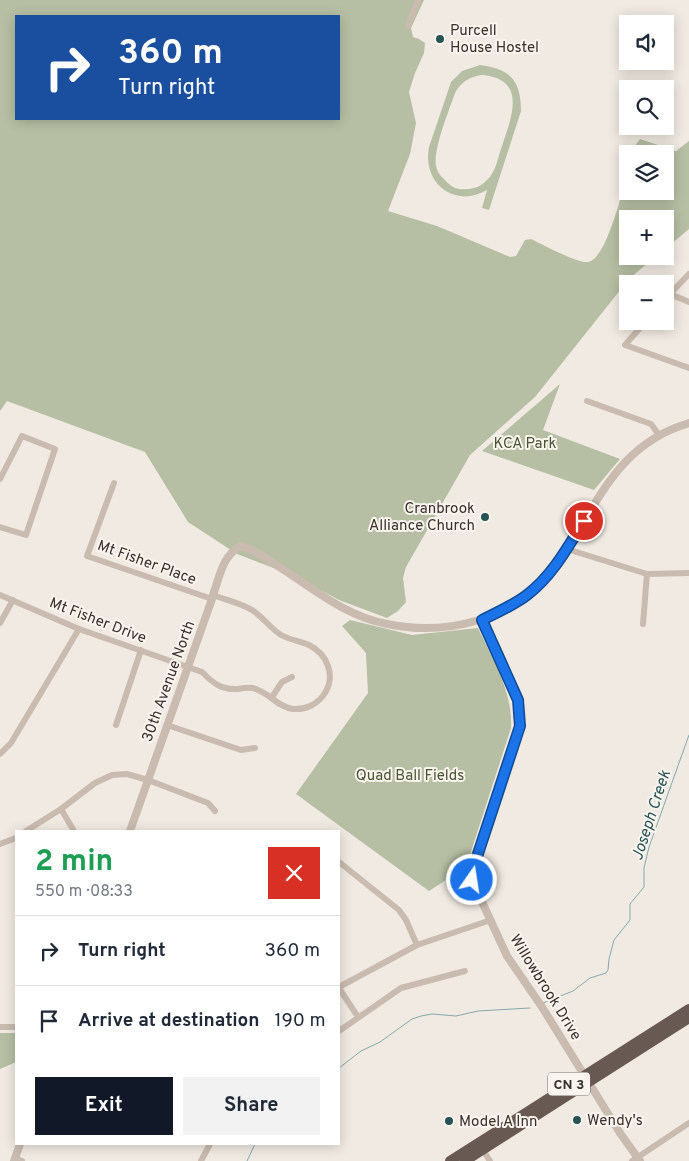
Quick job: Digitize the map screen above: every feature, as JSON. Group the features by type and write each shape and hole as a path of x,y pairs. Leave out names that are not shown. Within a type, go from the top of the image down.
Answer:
{"highway":[{"name":"CN 3","path":"450,1161 480,1146 587,1078 689,1009"},
{"name":"CN 3","path":"587,1078 689,1018"},
{"name":"CN 3","path":"465,1161 480,1146"}],"street":[{"path":"408,26 418,0"},
{"path":"674,290 689,274"},
{"path":"674,296 689,302"},
{"path":"638,330 625,345 689,368"},
{"path":"587,401 651,424 659,435"},
{"path":"482,620 505,609 528,594 550,573 567,549 610,478 627,458 659,435 689,423"},
{"path":"0,478 22,436 55,449 26,535 0,527"},
{"name":"Mt Fisher Place","path":"114,483 87,556 213,597"},
{"name":"30th Avenue North","path":"130,830 224,561 240,546 248,548 337,605 368,620 418,628 460,626 482,620"},
{"path":"567,549 647,574 689,573"},
{"path":"643,624 647,574"},
{"name":"Mt Fisher Drive","path":"0,595 79,629 202,672 213,684 222,688 251,687 272,697 277,703 294,709 314,704 322,697 328,689 330,670 318,650 290,640 252,610 213,597"},
{"path":"0,623 12,600"},
{"name":"Willowbrook Drive","path":"482,620 518,700 520,726 473,869 472,880 508,956 587,1078 636,1160"},
{"path":"0,754 11,743 79,629"},
{"path":"116,725 141,650"},
{"path":"272,697 282,682 292,677"},
{"path":"167,725 241,750 255,748"},
{"path":"28,830 61,809 95,783 112,775 126,774 148,780 208,803 215,812"},
{"path":"61,809 73,830"},
{"path":"0,844 15,838"},
{"path":"340,863 399,910 406,920 417,944"},
{"path":"340,987 417,944 491,920"},
{"path":"340,1030 401,988 465,971"},
{"path":"340,990 358,1017"},
{"path":"0,1027 15,1027"},
{"path":"636,1160 689,1123"},
{"path":"17,1160 20,1145"},
{"path":"201,1161 209,1145"},
{"path":"480,1146 490,1161"}],"green space":[{"path":"0,0 424,0 411,28 413,37 425,43 424,53 409,92 416,123 410,154 388,211 437,226 510,257 516,256 525,240 531,239 576,260 588,262 595,258 607,237 620,200 674,200 674,150 676,151 689,141 689,229 674,242 674,210 619,210 619,265 645,265 634,275 619,275 619,292 535,397 470,455 406,567 403,578 406,602 398,611 387,618 339,600 294,576 237,554 188,522 145,452 7,401 0,411"},
{"path":"480,65 499,70 512,78 519,91 521,111 489,210 482,208 487,190 475,195 463,196 452,194 443,189 430,172 428,160 429,147 451,82 462,71","holes":["483,75 497,78 506,84 511,92 513,102 512,113 495,169 490,177 478,187 467,189 455,188 447,183 436,166 437,150 442,130 455,93 470,78"]},
{"path":"640,139 658,145 636,145"},
{"name":"KCA Park","path":"560,384 543,430 620,459 594,490 482,451"},
{"name":"Quad Ball Fields","path":"350,620 412,635 478,628 496,664 509,702 511,728 466,867 429,891 296,794 368,693 366,653 342,626"},
{"path":"0,1033 15,1033 15,1062 0,1069"}],"waterway":[{"name":"Joseph Creek","path":"543,1003 573,991 590,978 606,973 608,970 614,940 630,920 630,904 644,887 644,868 649,847 689,735"},
{"name":"Joseph Creek","path":"340,1067 361,1051 380,1042 412,1019 421,1016 432,1014 456,1016 478,1011 530,1008"},
{"name":"Joseph Creek","path":"247,1161 255,1145"}],"place":[{"name":"Purcell House Hostel","path":"440,39"},
{"name":"Cranbrook Alliance Church","path":"485,517"},
{"name":"Wendy's","path":"577,1120"},
{"name":"Model A Inn","path":"449,1121"}],"route":[{"path":"472,880 473,869 520,726 518,700 482,620 505,609 528,594 550,573 584,521"}]}
